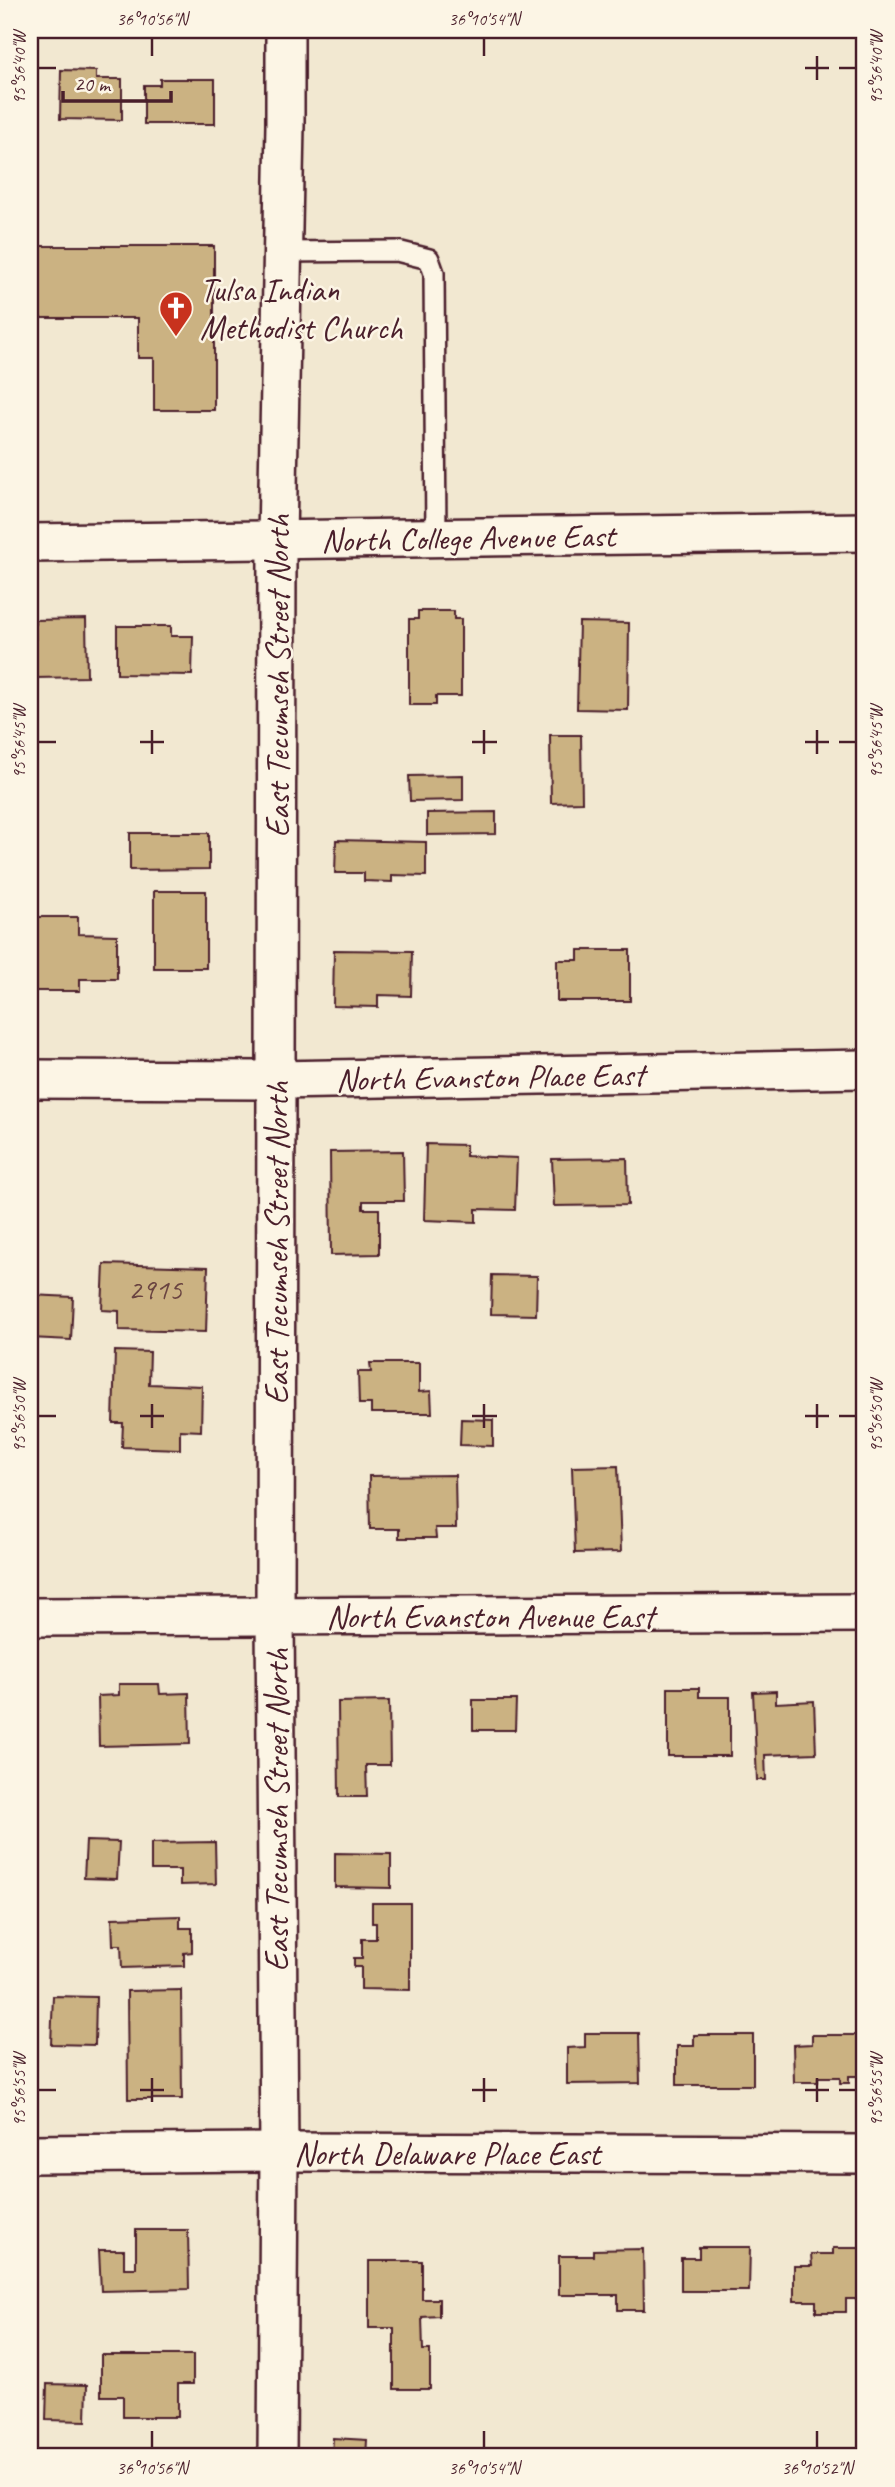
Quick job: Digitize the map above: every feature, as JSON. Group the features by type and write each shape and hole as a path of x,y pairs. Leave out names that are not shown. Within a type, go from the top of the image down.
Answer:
{"street":[{"name":"East Tecumseh Street North","path":"277,2457 279,2152 275,1617 276,539 285,30"},
{"name":"North College Avenue East","path":"30,543 865,533"},
{"name":"North Evanston Place East","path":"30,1079 277,1080 865,1069"},
{"name":"North Evanston Avenue East","path":"30,1617 865,1613"},
{"name":"North Delaware Place East","path":"30,2154 865,2154"}],"lane":[{"path":"282,252 397,251 429,259 434,273 436,537"}],"building":[{"path":"61,70 96,71 96,79 122,79 122,120 60,119"},
{"path":"160,79 215,79 215,124 144,124 144,85 160,85"},
{"name":"Tulsa Indian Methodist Church","path":"30,246 214,246 214,410 154,410 154,358 138,358 138,318 30,318"},
{"path":"418,611 454,611 454,619 461,619 461,696 436,696 436,705 409,705 409,619 418,619"},
{"path":"86,619 87,677 36,678 35,620"},
{"path":"579,622 629,623 628,710 577,709"},
{"path":"117,626 171,626 171,636 193,636 192,675 117,674"},
{"path":"550,735 581,735 582,802 551,803"},
{"path":"463,775 463,800 410,801 409,776"},
{"path":"496,812 496,834 427,835 427,813"},
{"path":"130,833 209,833 209,869 130,870"},
{"path":"336,840 426,842 426,876 392,875 392,882 364,881 364,873 335,873"},
{"path":"154,891 206,891 206,968 154,968"},
{"path":"35,917 78,917 78,934 117,935 117,979 80,979 80,991 35,991"},
{"path":"334,950 412,951 411,996 378,995 378,1007 333,1006"},
{"path":"578,950 630,950 630,1001 557,1001 557,960 578,960"},
{"path":"426,1144 466,1145 466,1156 517,1158 515,1210 476,1209 476,1222 424,1220"},
{"path":"403,1151 404,1201 363,1201 363,1209 379,1209 379,1254 331,1255 330,1152"},
{"path":"627,1158 628,1205 554,1206 552,1159"},
{"path":"104,1264 208,1267 206,1332 119,1330 119,1311 102,1310"},
{"path":"492,1275 537,1276 536,1315 491,1314"},
{"path":"30,1295 73,1297 71,1340 30,1338"},
{"path":"115,1351 150,1352 149,1384 202,1386 201,1431 180,1430 180,1449 122,1447 123,1423 113,1423"},
{"path":"370,1363 419,1363 419,1392 431,1391 432,1413 371,1413 371,1404 359,1404 358,1372 371,1372"},
{"path":"461,1419 493,1420 493,1446 460,1445"},
{"path":"618,1466 621,1552 575,1553 572,1467"},
{"path":"455,1475 456,1528 435,1528 436,1538 399,1538 399,1529 370,1529 369,1476"},
{"path":"119,1684 159,1684 160,1694 189,1693 190,1744 99,1746 98,1696 119,1695"},
{"path":"668,1688 699,1688 699,1697 730,1697 730,1756 668,1756"},
{"path":"776,1691 776,1703 814,1701 816,1753 765,1755 766,1780 757,1780 753,1692"},
{"path":"473,1700 516,1700 515,1730 473,1730"},
{"path":"389,1701 390,1765 366,1765 367,1797 339,1797 338,1702"},
{"path":"86,1841 119,1842 117,1879 84,1878"},
{"path":"215,1842 216,1884 180,1885 180,1870 151,1870 151,1843"},
{"path":"335,1853 391,1854 391,1888 335,1887"},
{"path":"372,1903 410,1903 410,1990 361,1989 361,1967 354,1967 354,1958 362,1958 362,1939 376,1939 376,1923 372,1923"},
{"path":"180,1916 180,1928 192,1928 192,1952 184,1953 184,1966 122,1968 121,1945 113,1945 112,1918"},
{"path":"181,1990 182,2099 128,2099 127,1991"},
{"path":"53,1996 96,1997 95,2045 51,2044"},
{"path":"585,2033 639,2033 640,2083 567,2084 567,2048 585,2047"},
{"path":"694,2035 753,2035 753,2085 677,2085 677,2046 694,2046"},
{"path":"812,2035 865,2035 865,2076 849,2076 849,2083 840,2083 840,2077 818,2077 818,2082 794,2082 793,2045 812,2044"},
{"path":"136,2230 188,2230 189,2289 101,2291 99,2250 124,2250 124,2268 136,2268"},
{"path":"699,2247 750,2247 749,2291 681,2291 681,2258 699,2258"},
{"path":"833,2248 865,2248 865,2299 846,2299 846,2312 816,2312 816,2301 794,2301 794,2266 812,2266 811,2254 833,2254"},
{"path":"643,2249 644,2310 618,2310 618,2295 559,2295 559,2256 593,2256 593,2250"},
{"path":"369,2261 422,2261 422,2299 439,2299 439,2316 422,2317 423,2350 430,2350 430,2389 394,2389 394,2328 369,2328"},
{"path":"101,2355 193,2355 193,2384 178,2384 178,2417 123,2417 123,2396 101,2396"},
{"path":"47,2384 87,2385 86,2421 46,2420"},
{"path":"333,2438 367,2440 366,2457 332,2457"}],"place":[{"name":"Tulsa Indian Methodist Church","path":"176,338"}]}
